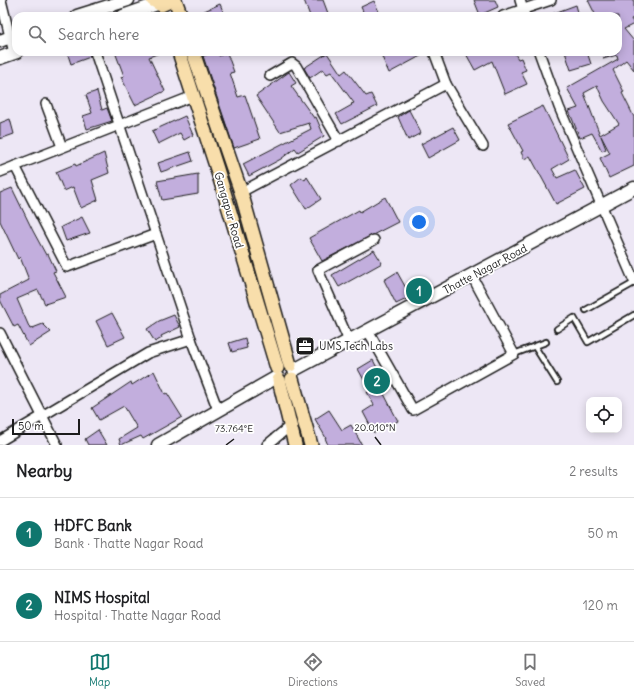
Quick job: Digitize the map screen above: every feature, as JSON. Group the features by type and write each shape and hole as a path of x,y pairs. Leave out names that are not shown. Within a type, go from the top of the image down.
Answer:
{"main road":[{"path":"164,4 175,12"},
{"name":"Gangapur Road","path":"180,56 277,375 295,445"},
{"name":"Gangapur Road","path":"195,56 241,192 292,371 311,445"},
{"path":"277,375 287,382 292,371"}],"street":[{"path":"1,0 9,38"},
{"path":"90,12 128,0"},
{"path":"520,0 524,12"},
{"path":"526,12 551,0"},
{"path":"137,12 164,4"},
{"path":"0,58 12,54"},
{"path":"96,56 191,339 218,410"},
{"path":"436,56 446,84 483,146"},
{"path":"540,56 559,107 603,205 634,282"},
{"path":"270,76 292,63 296,66 339,141"},
{"path":"241,192 446,84"},
{"path":"0,172 193,96"},
{"path":"46,104 62,147"},
{"path":"14,166 67,267 156,234"},
{"name":"Thatte Nagar Road","path":"292,371 634,188"},
{"path":"348,341 318,270 374,240"},
{"path":"368,331 413,410 514,354 472,276"},
{"path":"0,333 57,445"},
{"path":"0,441 148,353 191,339"},
{"path":"158,445 171,441 218,410 277,375"},
{"path":"267,445 290,426"}],"lane":[{"path":"586,310 634,282"},
{"path":"557,329 574,318 588,342 634,315"},
{"path":"514,354 546,342"},
{"path":"535,347 557,382"}],"building":[{"path":"304,0 323,0 328,12 308,12"},
{"path":"474,0 495,0 498,7 487,12 479,12"},
{"path":"588,0 634,0 634,18 631,19 634,24 624,29 634,41 634,70 626,60 613,70 634,117 634,166 609,178 600,158 610,153 601,136 606,149 602,151 592,133 580,138 569,111 578,108 567,88 618,59 617,56 622,56 622,12 594,12","holes":["597,86 604,101 619,124 600,135 584,93"]},
{"path":"374,1 379,12 363,12 361,7"},
{"path":"220,4 223,12 202,12"},
{"path":"576,5 578,12 557,12"},
{"path":"68,56 90,56 90,57 71,64"},
{"path":"116,56 152,56 149,57 165,91 135,105 121,77 124,76"},
{"path":"203,56 228,56 234,72 230,73 238,97 245,95 260,139 234,148"},
{"path":"322,56 329,56 341,74 346,70 366,96 371,94 377,106 342,124 336,114 354,103 331,72 327,74 323,69 310,78 304,68"},
{"path":"383,56 421,56 389,73 382,57"},
{"path":"467,56 516,56 518,59 521,58 526,70 521,72 527,84 505,94 492,61 475,70"},
{"path":"566,56 588,56 591,64 571,70"},
{"path":"289,72 296,83 291,86 314,118 316,117 324,136 298,152 295,148 281,159 249,176 243,164 311,129 309,123 280,132 256,96"},
{"path":"97,91 102,110 107,108 112,121 87,129 83,116 92,113 86,95"},
{"path":"543,106 569,159 552,169 557,178 575,170 585,189 556,204 530,156 524,159 521,152 523,151 508,123"},
{"path":"409,110 421,133 408,140 398,117"},
{"path":"185,116 193,135 184,140 180,133 158,144 152,131"},
{"path":"10,119 14,134 0,139 0,123"},
{"path":"453,127 460,140 428,158 421,144"},
{"path":"190,152 193,161 161,172 158,163"},
{"path":"104,153 109,173 92,180 98,200 81,208 73,187 64,191 56,172 75,164 76,166"},
{"path":"198,174 198,194 162,200 157,181"},
{"path":"301,177 305,180 307,177 321,199 306,209 291,185"},
{"path":"12,188 46,255 48,254 56,271 53,272 66,297 45,304 38,290 17,299 30,329 43,324 51,332 29,346 18,325 14,327 0,300 0,295 29,280 20,257 18,259 0,221 0,193"},
{"path":"385,197 398,222 322,261 309,238 359,210 360,212"},
{"path":"82,217 90,233 66,241 61,227"},
{"path":"374,250 382,263 339,287 332,275"},
{"path":"397,272 411,297 396,304 384,280"},
{"path":"112,313 125,337 108,345 96,321"},
{"path":"174,315 180,327 161,336 162,338 155,342 147,329 159,321"},
{"path":"245,338 247,348 232,352 229,343"},
{"path":"373,360 388,389 383,392 398,421 374,433 363,412 374,405 367,392 370,391 358,369"},
{"path":"154,371 165,394 167,393 182,417 143,439 141,436 121,445 119,439 137,428 124,406 99,420 92,408 131,382 132,385"},
{"path":"329,410 342,430 351,425 362,445 328,445 326,438 315,419"},
{"path":"98,430 107,445 88,445 85,439"}],"place":[{"name":"HDFC Bank","path":"419,291"},
{"name":"UMS Tech Labs","path":"305,346"},
{"name":"NIMS Hospital","path":"377,381"}]}
